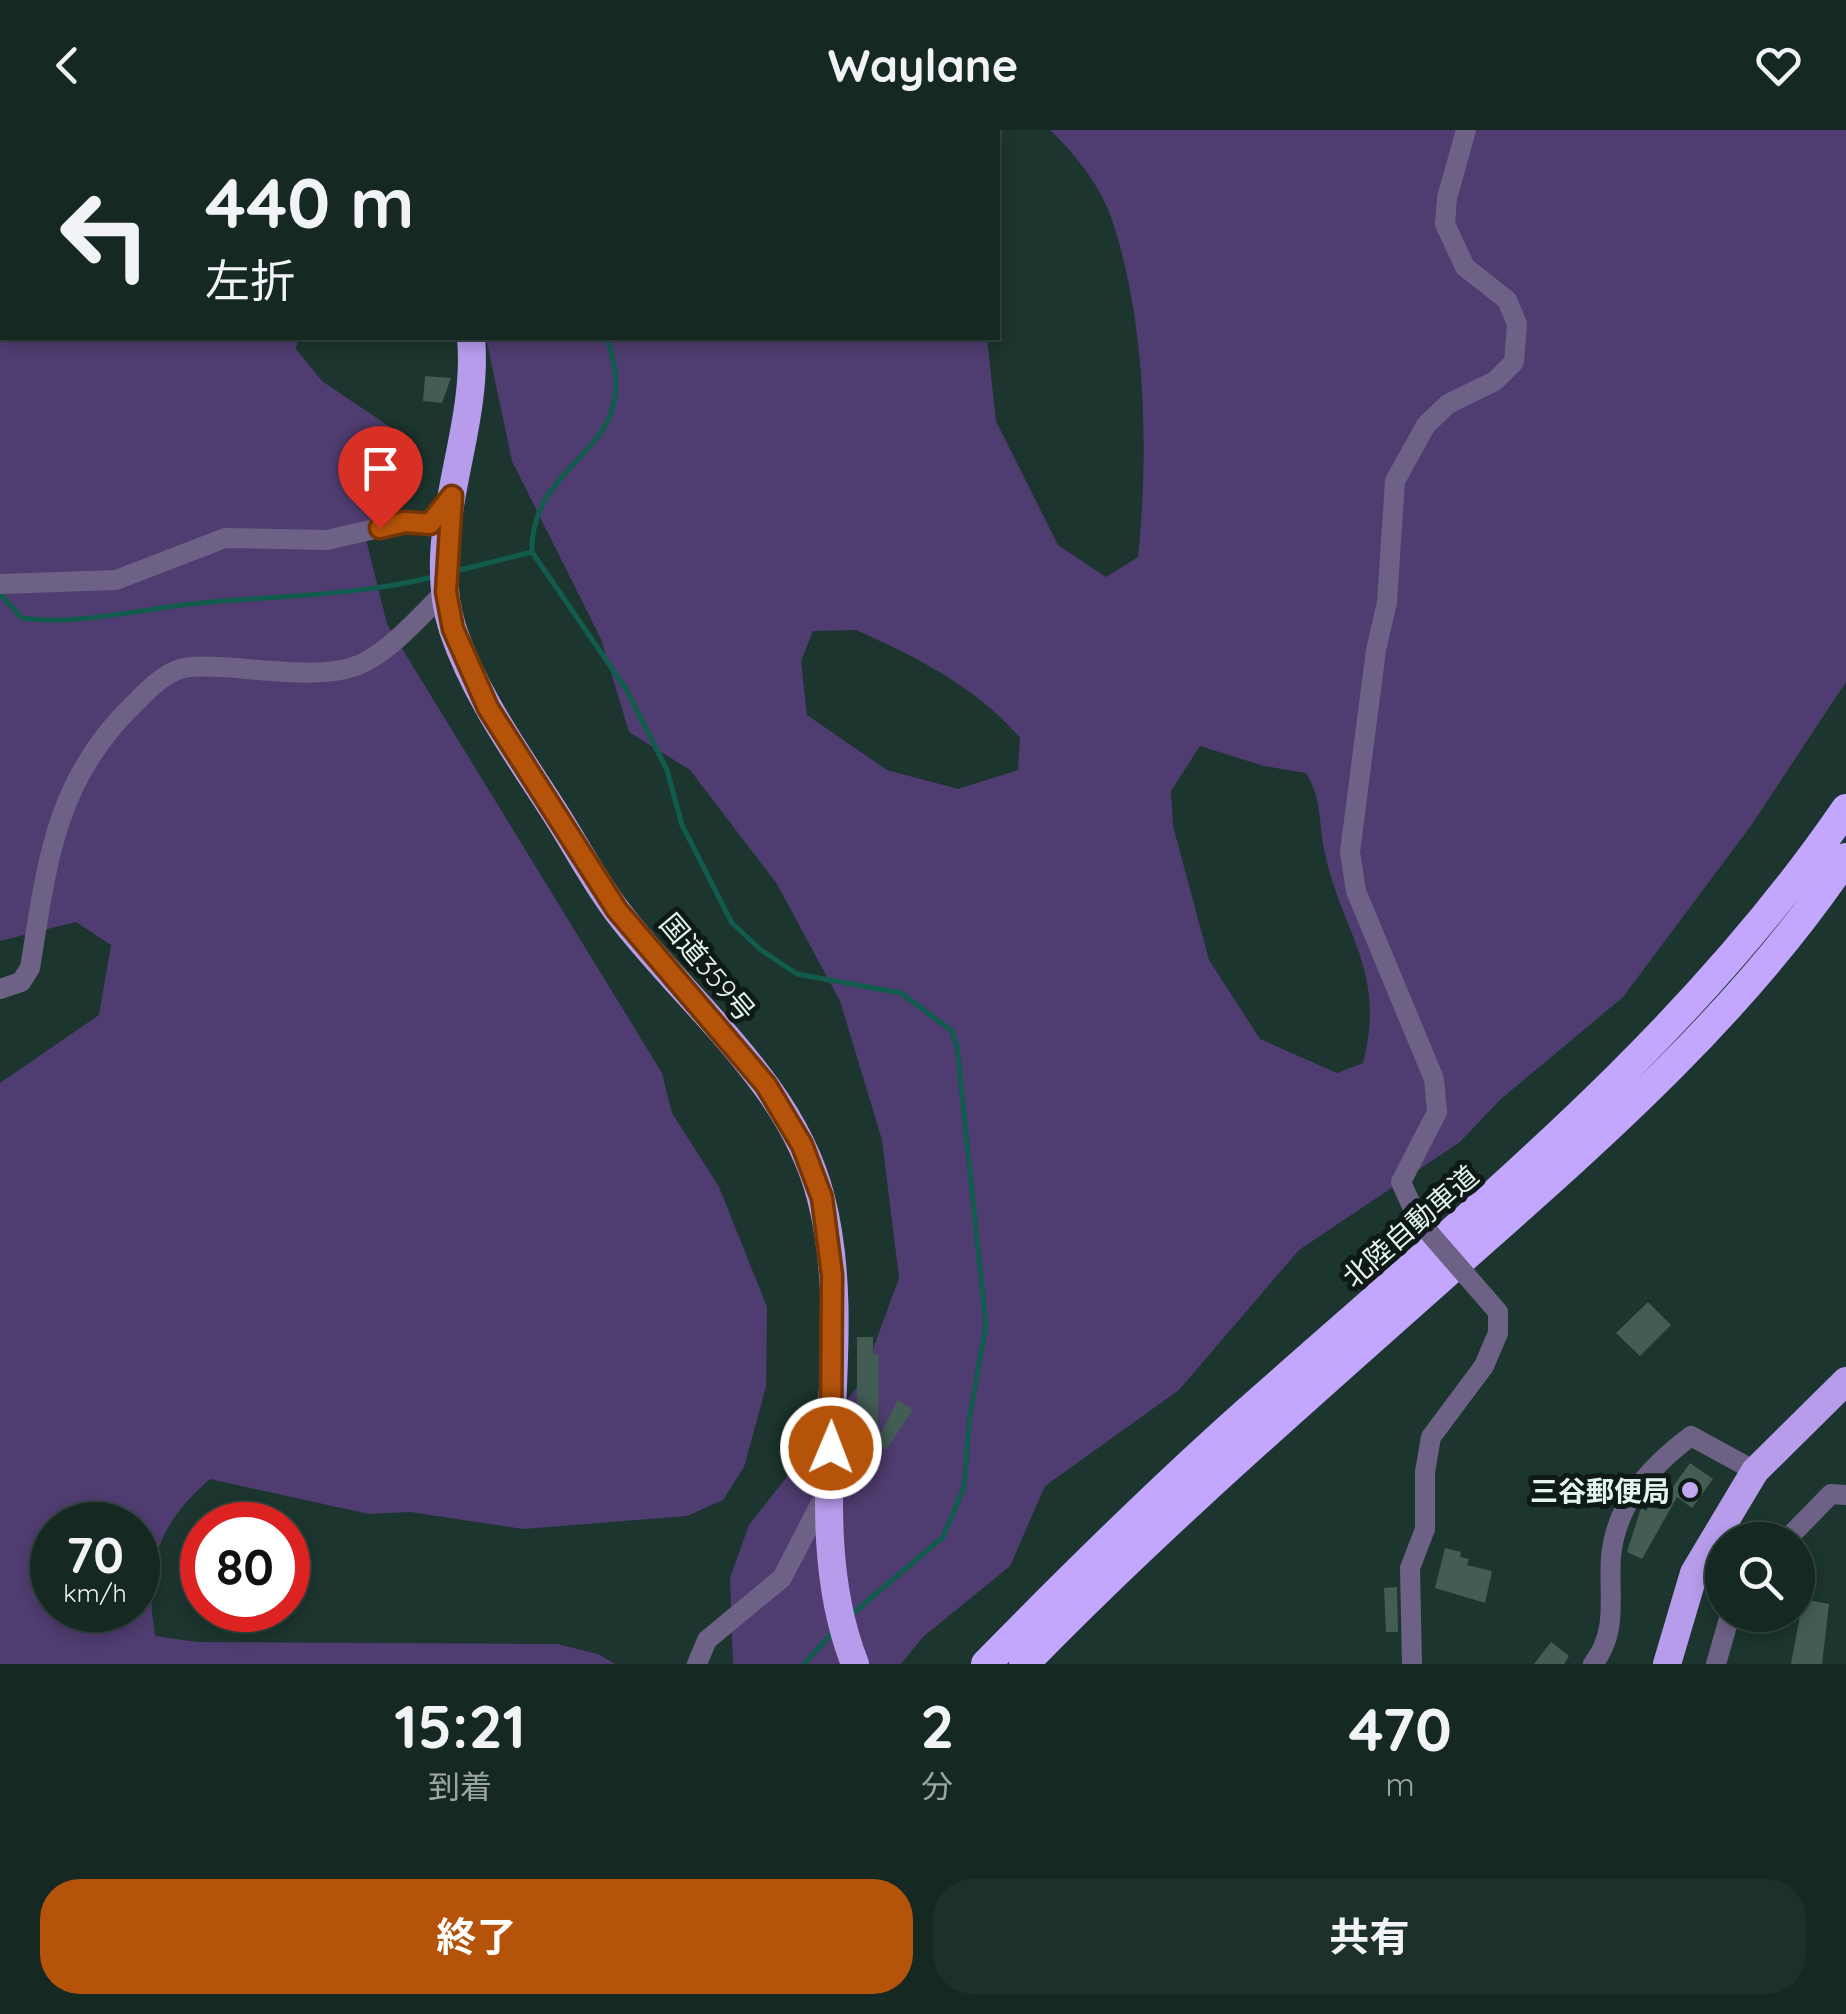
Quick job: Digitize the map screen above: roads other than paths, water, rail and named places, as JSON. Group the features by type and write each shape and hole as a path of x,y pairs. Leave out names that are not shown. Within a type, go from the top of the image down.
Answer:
{"highway":[{"name":"国道359号","path":"472,340 470,399 452,496 446,592 453,629 488,708 617,910 766,1085 802,1145 822,1198 832,1275 834,1555 842,1632 855,1664"},
{"name":"北陸自動車道","path":"986,1664 1192,1461 1623,1076 1749,940 1846,809"},
{"path":"1024,1664 1198,1494 1645,1095 1769,960 1846,858"},
{"path":"1667,1664 1694,1573 1755,1471 1846,1382"}],"street":[{"path":"1412,1664 1410,1568 1425,1529 1424,1472 1430,1436 1484,1366 1498,1332 1498,1312 1418,1220 1400,1182 1437,1112 1434,1078 1356,891 1350,852 1376,650 1387,602 1395,481 1426,425 1448,404 1495,381 1514,362 1517,324 1506,300 1465,268 1446,224 1447,198 1466,130"},
{"path":"0,584 116,580 225,538 327,540 405,522 430,524 452,496"},
{"path":"0,989 20,982 30,968 49,855 77,774 100,737 157,682 185,667 316,672 362,664 446,592"},
{"path":"1593,1664 1612,1623 1611,1556 1618,1522 1650,1467 1691,1436 1755,1471"},
{"path":"698,1664 707,1640 782,1578 831,1483"},
{"path":"1804,1522 1831,1494 1846,1495"},
{"path":"1716,1664 1725,1632"}],"waterway":[{"path":"607,340 616,377 613,407 601,432 549,494 536,520 532,552 626,689 667,770 682,825 732,923 761,950 797,974 901,993 952,1031 957,1046 986,1326 970,1414 964,1487 943,1537 850,1616"},
{"path":"452,572 532,552"},
{"path":"0,594 22,618 66,620 202,603 349,591 437,576"},
{"path":"804,1664 835,1630"}],"place":[{"name":"三谷郵便局","path":"1690,1490"}]}
